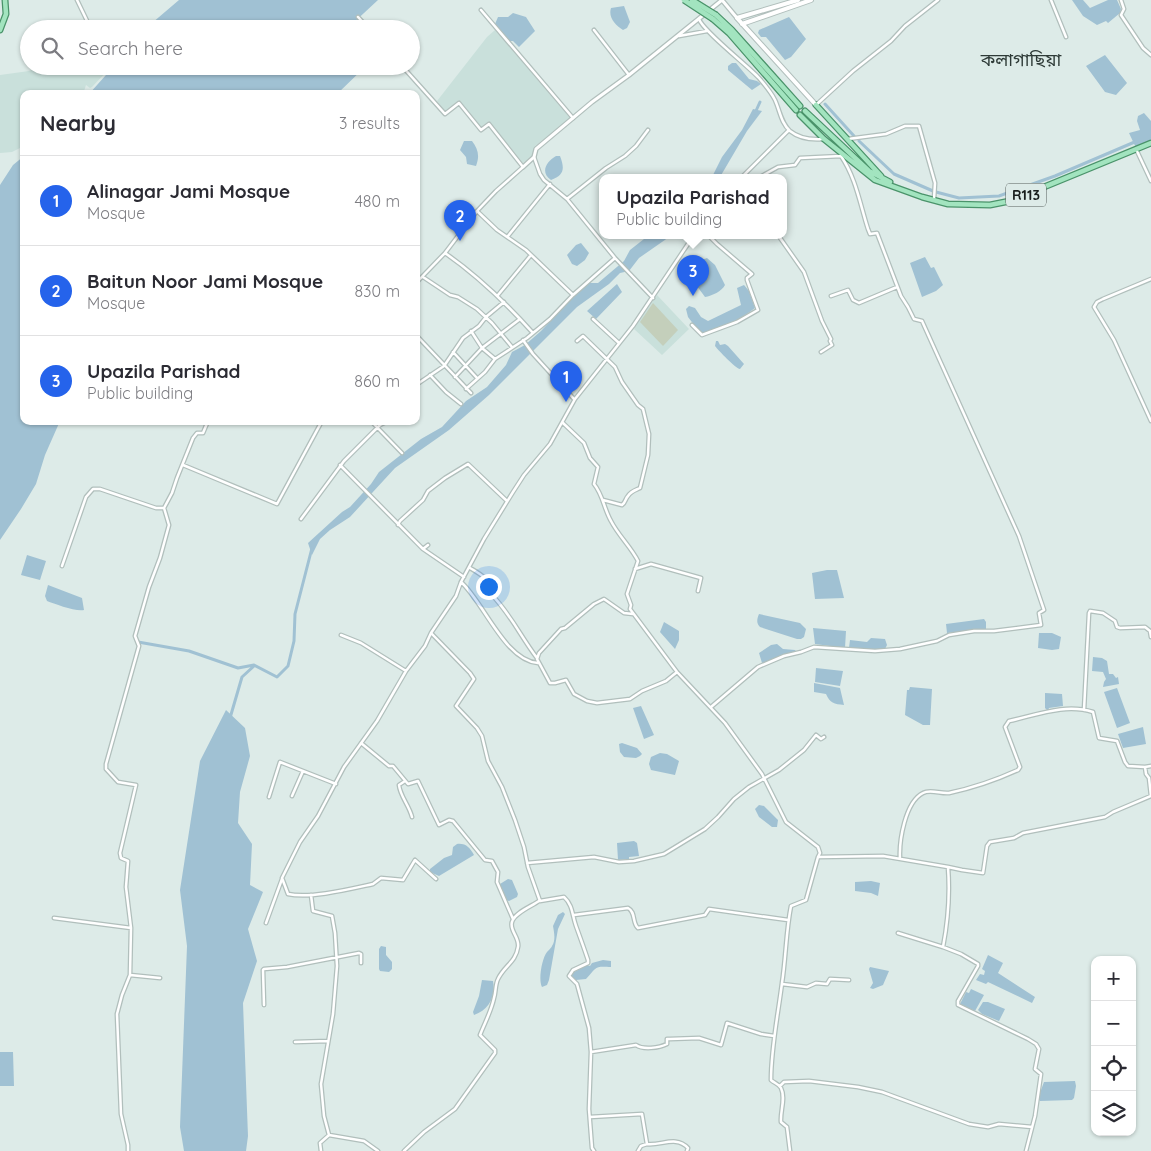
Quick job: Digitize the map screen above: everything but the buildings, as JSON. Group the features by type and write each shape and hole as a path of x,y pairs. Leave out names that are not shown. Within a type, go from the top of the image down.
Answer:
{"main road":[{"path":"0,30 6,14 5,0"},
{"path":"684,0 714,17"},
{"path":"692,0 730,31 798,108"},
{"path":"798,0 737,18 886,180"},
{"path":"742,24 811,0"},
{"name":"R113","path":"805,110 869,171 895,186"},
{"name":"R113","path":"800,115 824,138 867,174 880,182 934,201 963,206 990,205 1010,201 1151,143"}],"street":[{"path":"77,0 87,20"},
{"path":"420,279 445,253 477,211 534,156 536,149 592,102 629,75 722,0 737,18"},
{"path":"816,105 853,71 891,41 905,26 938,0"},
{"path":"1051,0 1066,37"},
{"path":"1126,0 1122,1 1124,11 1121,15 1143,48 1151,55"},
{"path":"481,10 574,119"},
{"path":"699,19 702,26 764,84 774,98 781,119 789,130 803,138 812,140 824,138"},
{"path":"594,30 629,75"},
{"path":"678,36 707,31"},
{"path":"410,75 445,114 459,103 481,130 489,124 523,166"},
{"path":"848,139 877,136 905,126 919,126 935,182 934,201"},
{"path":"567,199 606,168 625,156 636,146 648,130"},
{"path":"749,174 789,130"},
{"path":"1136,149 1151,181"},
{"path":"534,156 540,174 567,199 599,238"},
{"path":"711,707 758,667 784,656 814,647 875,651 900,649 937,642 948,635 1041,625 1039,614 1044,610 1019,536 922,321 914,319 897,287 877,233 870,234 850,169 841,156 800,158 795,165 778,167 765,174"},
{"path":"508,236 550,184"},
{"path":"477,211 497,230 531,254 573,295"},
{"path":"600,239 652,298"},
{"path":"266,923 282,878 300,842 318,816 344,767 377,721 406,671 425,646 431,633 456,596 461,582 484,539 507,501 524,475 550,444 575,399 652,298 690,239"},
{"path":"692,325 702,335 737,322 758,310 746,279 752,274 712,239"},
{"path":"781,239 804,272 822,321 831,339 832,346 821,352"},
{"path":"445,253 469,270 498,295 532,333"},
{"path":"498,295 531,254"},
{"path":"466,389 495,359 524,341 615,258"},
{"path":"423,276 450,295 455,295 468,302 486,317 512,347"},
{"path":"1151,279 1103,299 1097,302 1094,307 1114,340 1151,421"},
{"path":"832,296 848,290 853,300 859,303 897,287"},
{"path":"420,383 444,366 463,338 479,326 486,317 504,302"},
{"path":"455,377 482,348 520,319"},
{"path":"593,319 619,343"},
{"path":"471,331 482,348 495,359"},
{"path":"577,341 583,336 614,367 622,382 643,409 649,434 648,455 640,488 627,496 622,505 603,500"},
{"path":"420,339 471,394"},
{"path":"524,341 575,399"},
{"path":"453,352 478,378"},
{"path":"430,375 461,404"},
{"path":"563,423 584,443 590,458 598,467 594,483 611,522 638,563 627,595 631,605 630,609 677,672 702,701 711,707 725,723 764,779 786,822 818,847 820,853 806,900 791,906 774,1036 771,1080 780,1086 783,1100 781,1122 787,1127 790,1151"},
{"path":"128,1151 122,1114 117,1014 130,975 131,928 126,887 128,861 121,858 120,853 136,786 118,782 106,769 106,764 139,646 135,636 169,525 164,508 172,493 193,438 197,433 203,433 206,425"},
{"path":"182,465 277,504 320,425"},
{"path":"376,425 402,453"},
{"path":"302,519 340,465 381,425"},
{"path":"398,525 423,500 428,491 468,464 507,501"},
{"path":"340,465 424,549 464,577"},
{"path":"62,566 86,497 93,489 100,489 156,508 164,508"},
{"path":"424,549 428,545"},
{"path":"635,569 651,564 700,578 698,591"},
{"path":"470,568 489,581 494,588 492,594 503,607 521,638 537,658 550,683 566,680 574,694 578,697 597,703 630,699 642,691 666,681 677,672"},
{"path":"461,582 470,589 490,622 506,641 524,658 532,663 538,663"},
{"path":"537,658 539,653 561,629 565,628 594,604 604,599 624,613 633,614"},
{"path":"1084,710 1090,611 1103,613 1115,621 1117,627 1120,628 1149,628 1151,637"},
{"path":"431,633 474,679 456,706 482,736 488,761 502,787 515,820 540,901"},
{"path":"341,635 362,643 406,671"},
{"path":"900,859 899,844 903,827 911,806 922,793 928,791 947,793 976,787 1020,769 1005,727 1009,722 1051,710 1084,710 1093,712 1099,738 1117,741 1128,766 1151,766"},
{"path":"527,863 594,857 619,862 634,861 664,854 705,829 734,799 749,787 779,770 804,750 816,735 821,739 824,737"},
{"path":"361,743 389,766 393,766 408,784 418,781 439,825 448,820 452,821 485,860 492,861 498,872 497,882 513,920 511,923 512,928 519,944 513,962 506,966 497,980 488,1018 480,1035 495,1050 495,1053 455,1109 424,1132 404,1151"},
{"path":"269,797 280,762 336,784"},
{"path":"818,858 883,856 983,873 987,846 990,842 1105,817 1151,796 1149,778 1145,767"},
{"path":"292,796 303,771"},
{"path":"405,781 399,785 399,790 407,802 412,817"},
{"path":"282,878 288,894 311,895 373,884 381,878 403,880 414,860 436,879"},
{"path":"943,947 948,913 948,867"},
{"path":"311,895 313,911 330,915 333,918 337,957 336,978 321,1084 324,1116 329,1135"},
{"path":"513,920 540,901 564,897 571,905 588,962 573,970 569,976 577,984 589,1028 591,1052 590,1117 592,1148 594,1151"},
{"path":"574,915 628,908 632,911 635,926 638,928 705,914 709,909 788,920"},
{"path":"54,918 131,928"},
{"path":"898,933 943,947 961,954 978,964 958,1001 958,1005 994,1024 1010,1029 1032,1041 1038,1047 1039,1053 1036,1069 1042,1078 1026,1151"},
{"path":"264,1005 263,970 359,953 361,954 361,963"},
{"path":"130,975 160,978"},
{"path":"782,984 807,987 816,983 828,984 830,979 849,980"},
{"path":"591,1052 636,1045 642,1048 662,1046 667,1044 667,1040 670,1039 699,1038 721,1045 727,1023 760,1034 774,1036"},
{"path":"295,1042 328,1041"},
{"path":"780,1086 784,1082 809,1081 858,1087 882,1092 969,1124 988,1127 999,1124 1032,1126"},
{"path":"590,1117 642,1114 647,1144"},
{"path":"321,1151 320,1143 329,1135"},
{"path":"329,1135 364,1141 378,1151"},
{"path":"638,1151 641,1146 647,1144 670,1141 681,1142 688,1148 687,1151"}],"shaded area":[{"path":"495,30 571,119 535,146 533,155 523,163 489,121 481,127 459,100 445,111 437,101 487,37"},
{"path":"20,72 20,75 103,75 92,87 90,88 86,85 84,90 20,90 20,148 12,152 0,153 0,75"},
{"path":"657,295 689,329 662,355 634,329"},
{"path":"653,303 678,330 663,346 640,322"}],"water":[{"path":"179,0 378,0 356,20 156,20"},
{"path":"1072,0 1083,0 1090,8 1108,0 1117,0 1121,9 1120,13 1108,23 1106,21 1097,25 1083,16"},
{"path":"624,6 630,22 627,28 623,30 617,26 610,15 610,11 611,8"},
{"path":"513,13 526,17 535,31 519,47 513,41 508,41 495,24 498,17 508,17"},
{"path":"789,17 806,39 791,57 785,60 766,37 761,37 758,33 759,30"},
{"path":"1105,55 1127,83 1116,95 1105,92 1086,66"},
{"path":"736,63 749,79 761,84 752,90 728,70 728,66"},
{"path":"106,75 357,75 341,90 93,90"},
{"path":"753,109 762,111 747,131 722,174 714,174 722,157 742,130"},
{"path":"1144,113 1151,121 1151,142 1136,148 1129,133 1140,130 1137,121 1138,116"},
{"path":"464,141 472,141 476,147 478,156 476,166 467,164 466,157 460,150"},
{"path":"556,156 560,156 563,168 559,176 551,180 545,170 549,161"},
{"path":"20,159 20,425 58,425 45,455 36,484 0,540 0,185 13,165"},
{"path":"644,239 666,239 639,258 629,271 620,273 609,284 577,307 489,395 449,430 395,468 350,517 320,539 312,555 308,543 350,507 379,472 421,439 442,427 466,401 487,387 506,365 512,352 525,345 541,331 589,283 598,283 624,261 630,250"},
{"path":"581,243 589,253 585,260 577,266 572,264 567,255 576,245"},
{"path":"925,257 931,268 934,267 943,285 936,291 922,297 910,263"},
{"path":"707,258 715,265 725,285 711,296 705,297 694,282 689,267 691,264"},
{"path":"617,284 622,292 596,319 587,311"},
{"path":"744,285 749,291 755,308 730,324 701,334 688,317 686,309 689,306 695,308 701,317 708,321 741,305 737,288"},
{"path":"716,341 720,345 725,344 728,346 744,364 740,369 731,363 715,346"},
{"path":"27,555 46,561 40,580 21,575"},
{"path":"837,570 844,598 815,599 812,573"},
{"path":"48,585 82,598 84,610 71,609 47,601 45,596"},
{"path":"759,614 800,623 806,629 804,637 797,639 760,627 757,621"},
{"path":"984,619 986,629 947,633 946,624"},
{"path":"664,622 679,631 679,640 675,649 660,632"},
{"path":"813,628 846,631 845,648 815,644"},
{"path":"1039,633 1052,633 1061,637 1059,649 1038,648"},
{"path":"871,638 885,639 887,645 885,649 849,648 850,640 867,642"},
{"path":"777,644 783,649 795,650 797,653 762,663 759,653 771,645"},
{"path":"1093,657 1102,658 1107,661 1109,674 1113,674 1116,678 1118,677 1119,684 1103,687 1106,679 1103,672 1092,671"},
{"path":"816,668 843,671 840,686 815,682"},
{"path":"814,683 840,688 844,705 833,702 826,694 814,692"},
{"path":"910,687 932,689 930,725 923,725 905,715 907,690"},
{"path":"1117,688 1130,723 1117,728 1104,692"},
{"path":"1045,693 1062,694 1063,706 1049,708 1048,711 1045,708"},
{"path":"641,706 654,735 644,739 633,708"},
{"path":"226,710 245,728 250,756 240,792 238,823 252,844 250,885 263,892 248,929 257,961 243,1003 248,1136 246,1151 184,1151 180,1127 187,946 180,890 200,761"},
{"path":"1143,727 1146,744 1123,748 1118,734"},
{"path":"622,743 637,748 642,754 636,758 624,757 620,752 619,744"},
{"path":"660,753 667,754 679,761 675,775 651,770 649,764 651,757"},
{"path":"759,805 764,806 778,820 777,827 772,827 759,817 755,809"},
{"path":"634,841 637,843 639,856 618,860 617,843"},
{"path":"457,844 467,846 474,855 439,876 430,872 430,869 444,858 452,855 453,847"},
{"path":"508,879 512,880 518,894 517,897 509,901 506,900 500,884"},
{"path":"871,881 880,883 878,896 855,891 855,882"},
{"path":"563,912 565,914 558,929 549,980 547,985 542,987 540,979 542,964 545,955 552,947 554,941 553,926 558,915"},
{"path":"381,946 386,947 386,955 392,962 392,969 389,972 380,971 379,969 379,949"},
{"path":"988,955 1003,963 998,973 1035,997 1032,1003 988,982 986,984 976,980 980,974 984,975 985,971 982,969"},
{"path":"603,960 611,961 611,967 596,968 586,979 576,980 571,976 572,973 587,965 590,966 592,963"},
{"path":"870,967 889,971 883,985 873,989 870,988 873,983"},
{"path":"482,980 493,981 492,997 484,1010 474,1015 473,1012"},
{"path":"971,989 984,995 975,1011 960,1004 966,992 969,993"},
{"path":"983,1002 988,1002 1005,1009 999,1021 982,1014 978,1010"},
{"path":"0,1052 13,1052 14,1086 0,1086"},
{"path":"1075,1081 1076,1086 1072,1100 1040,1101 1038,1098 1044,1082"}],"waterway":[{"path":"755,113 760,102"},
{"path":"825,104 854,136"},
{"path":"859,141 894,174 933,191"},
{"path":"936,192 959,198 999,196 1055,176 1137,141"},
{"path":"138,642 189,651 238,668 254,665 277,677 288,666 294,641 295,614 312,548"},
{"path":"230,718 242,677 254,666"}],"place":[{"name":"Baitun Noor Jami Mosque","path":"460,241"},
{"name":"Upazila Parishad","path":"693,296"},
{"name":"Alinagar Jami Mosque","path":"566,402"}],"district":[{"name":"কলাগাছিয়া","path":"1021,60"}]}
